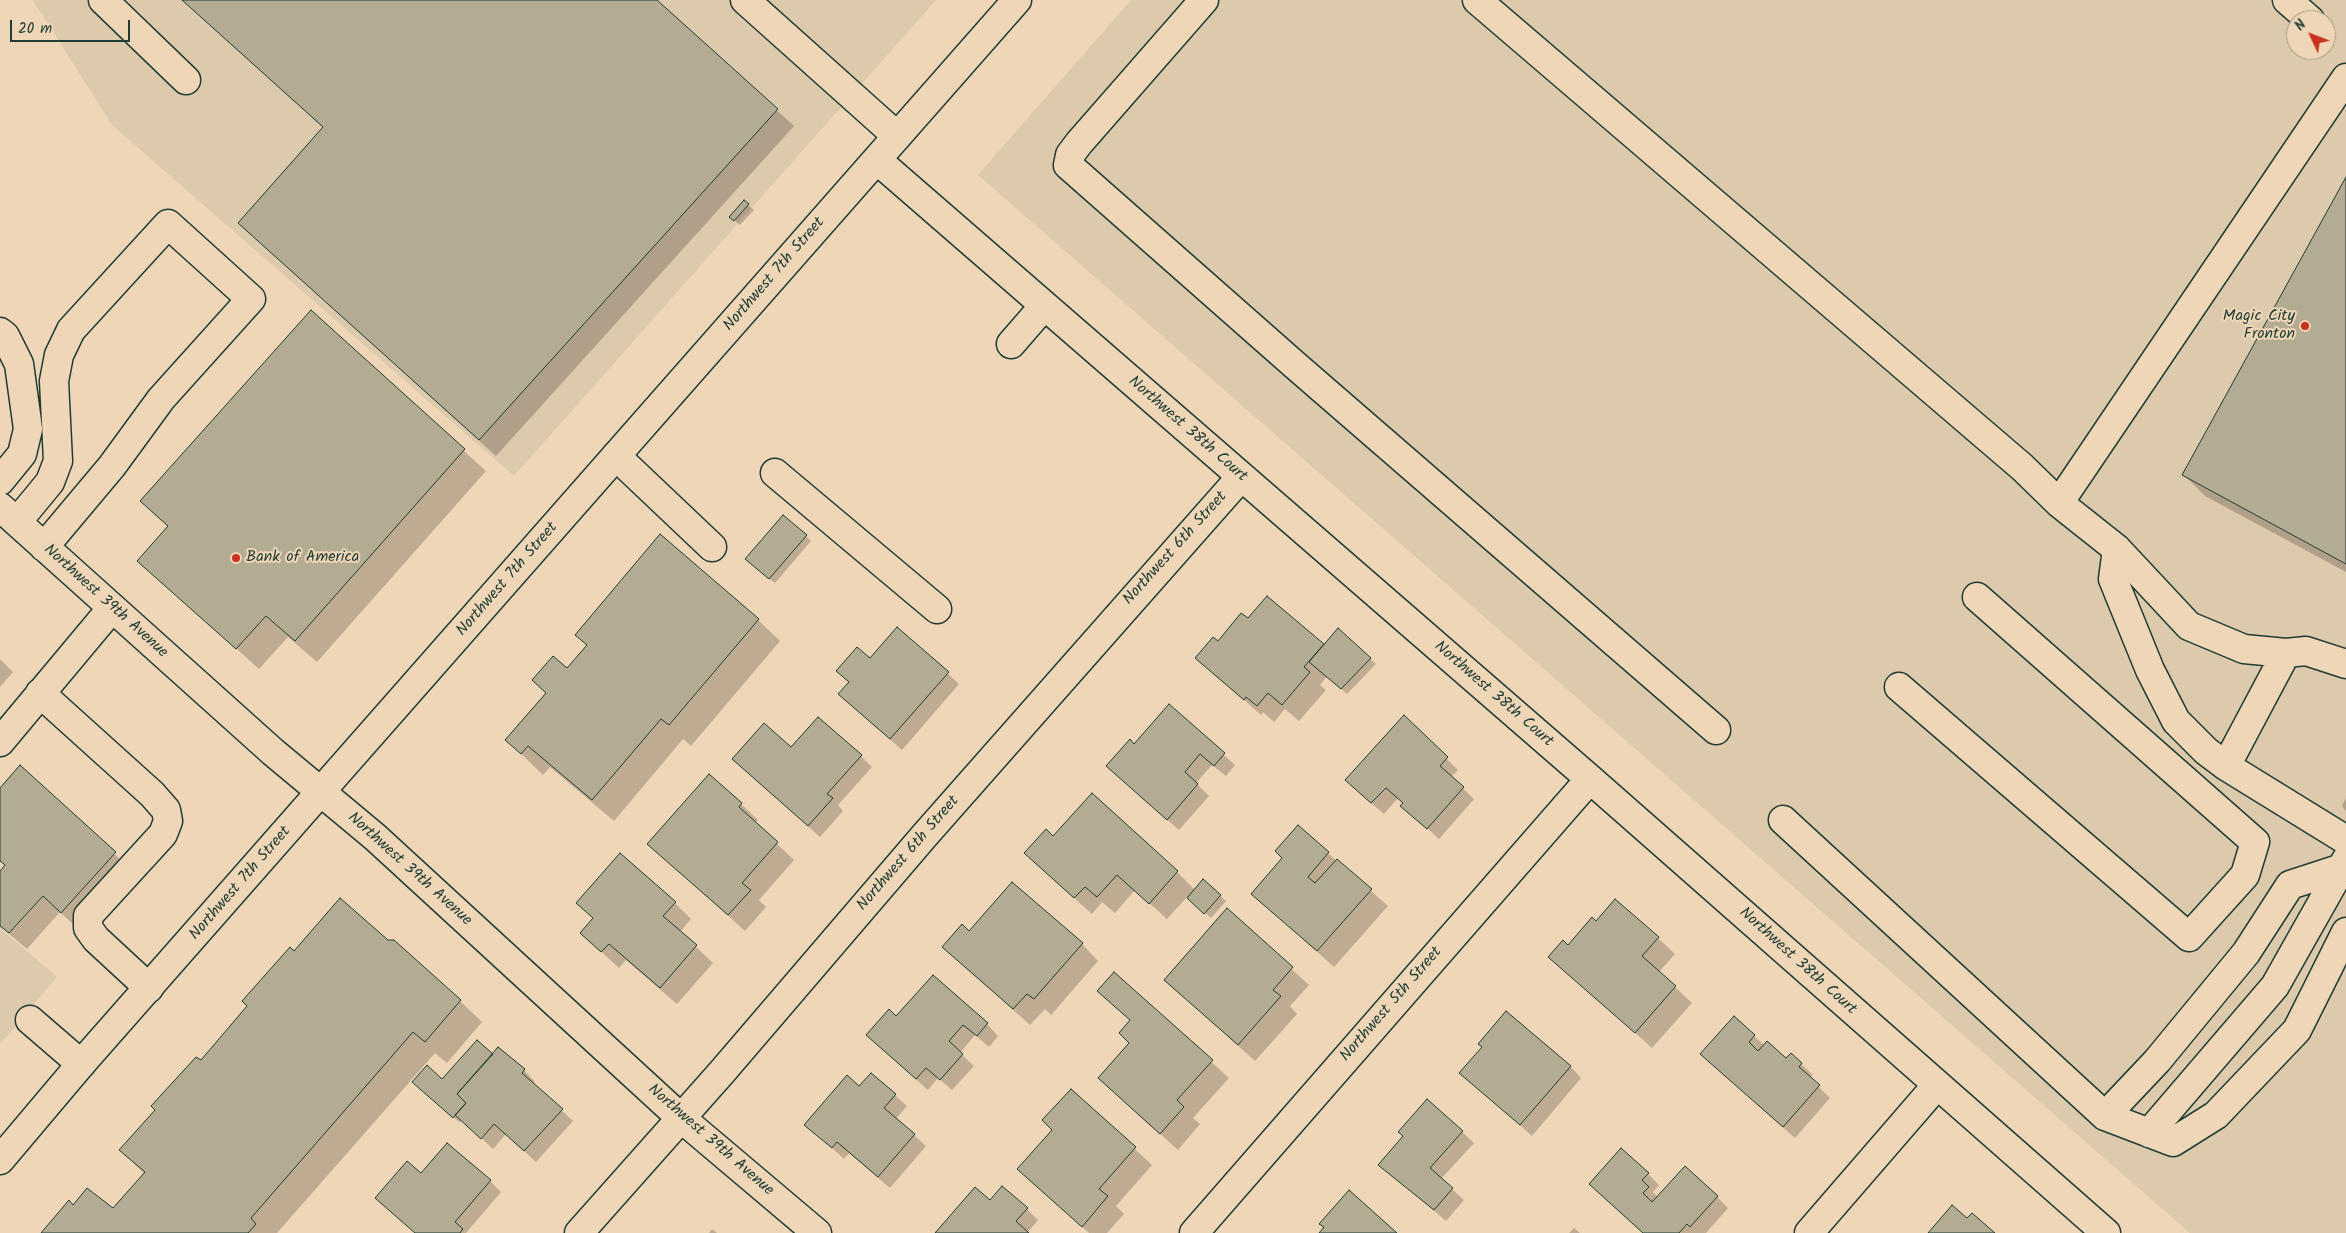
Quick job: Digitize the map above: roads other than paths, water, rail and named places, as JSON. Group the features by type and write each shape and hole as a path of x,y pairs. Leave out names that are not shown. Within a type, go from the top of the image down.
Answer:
{"street":[{"path":"103,0 186,80"},
{"path":"745,0 897,136"},
{"name":"Northwest 7th Street","path":"0,1160 81,1064 1017,0"},
{"path":"1204,0 1079,143 1070,155 1068,165 1716,730"},
{"path":"1477,0 2022,467 2059,503 2117,549 2188,626 2244,649 2286,653 2306,652 2346,664"},
{"path":"2287,0 2298,10"},
{"path":"2059,503 2346,78"},
{"name":"Northwest 38th Court","path":"877,160 1590,779 2106,1233"},
{"path":"8,515 50,482 58,461 54,381 59,356 71,330 168,224 251,299 161,399 112,466 44,547"},
{"path":"1011,344 1044,306"},
{"path":"0,332 5,336 19,364 28,429 22,454 0,481"},
{"path":"616,456 712,547"},
{"path":"775,473 937,609"},
{"name":"Northwest 6th Street","path":"579,1233 682,1118 931,827 1241,477"},
{"name":"Northwest 39th Avenue","path":"8,515 320,794 375,837 682,1118 817,1233"},
{"path":"2117,549 2113,579 2150,670 2176,721 2206,751 2226,766 2346,840"},
{"path":"1899,687 2189,937 2245,875 2255,842 1977,597"},
{"path":"0,742 112,608"},
{"path":"2226,766 2286,653"},
{"path":"40,693 152,794 166,810 168,821 163,834 88,916 88,928 96,939 149,988"},
{"name":"Northwest 5th Street","path":"1194,1233 1590,779"},
{"path":"1783,820 2105,1116 2174,1142 2216,1115 2297,1030 2346,932"},
{"path":"2105,1116 2157,1061 2246,953 2290,885 2345,871"},
{"path":"2149,1133 2275,986 2345,871"},
{"path":"30,1020 81,1064"},
{"path":"1809,1233 1937,1085"}],"place":[{"name":"Magic City Fronton","path":"2305,326"},
{"name":"Bank of America","path":"236,558"}]}
